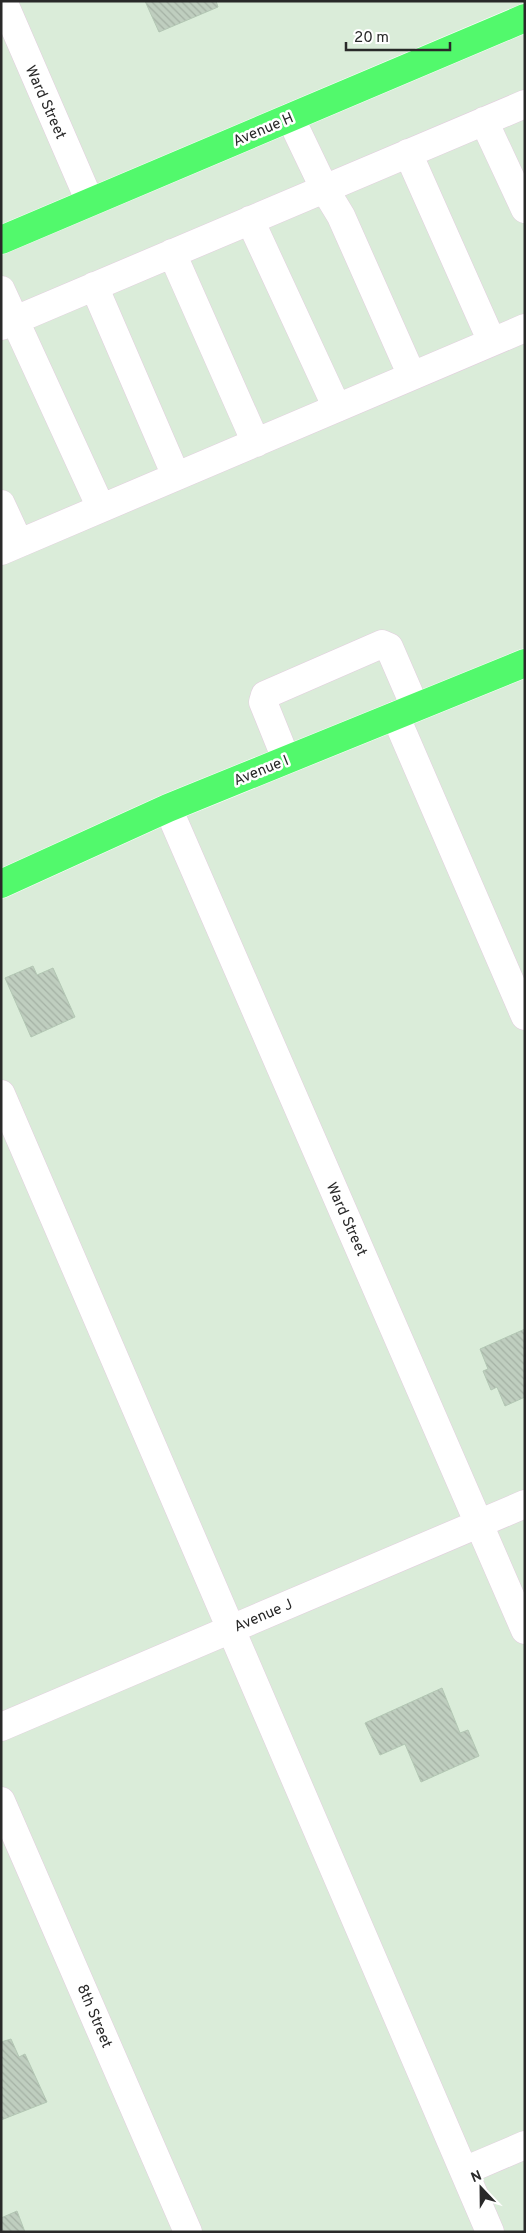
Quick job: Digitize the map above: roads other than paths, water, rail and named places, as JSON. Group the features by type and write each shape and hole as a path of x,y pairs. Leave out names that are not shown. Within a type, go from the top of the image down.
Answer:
{"main road":[{"name":"Avenue H","path":"1,240 525,18"},
{"name":"Avenue I","path":"1,884 168,808 525,663"}],"street":[{"name":"Ward Street","path":"3,1 90,202"},
{"path":"8,323 525,104"},
{"path":"290,117 324,188 340,216 412,376"},
{"path":"484,121 525,210"},
{"path":"408,153 492,342"},
{"path":"250,220 337,408"},
{"path":"172,253 256,443"},
{"path":"94,286 176,476"},
{"path":"1,290 8,323 101,508"},
{"path":"1,504 10,547 525,328"},
{"path":"286,759 263,702 265,695 382,644 389,647 405,711 525,1016"},
{"name":"Ward Street","path":"168,808 525,1630"},
{"path":"1,1094 490,2232"},
{"name":"Avenue J","path":"1,1727 525,1504"},
{"name":"8th Street","path":"1,1801 188,2232"},
{"path":"464,2171 525,2145"}]}
